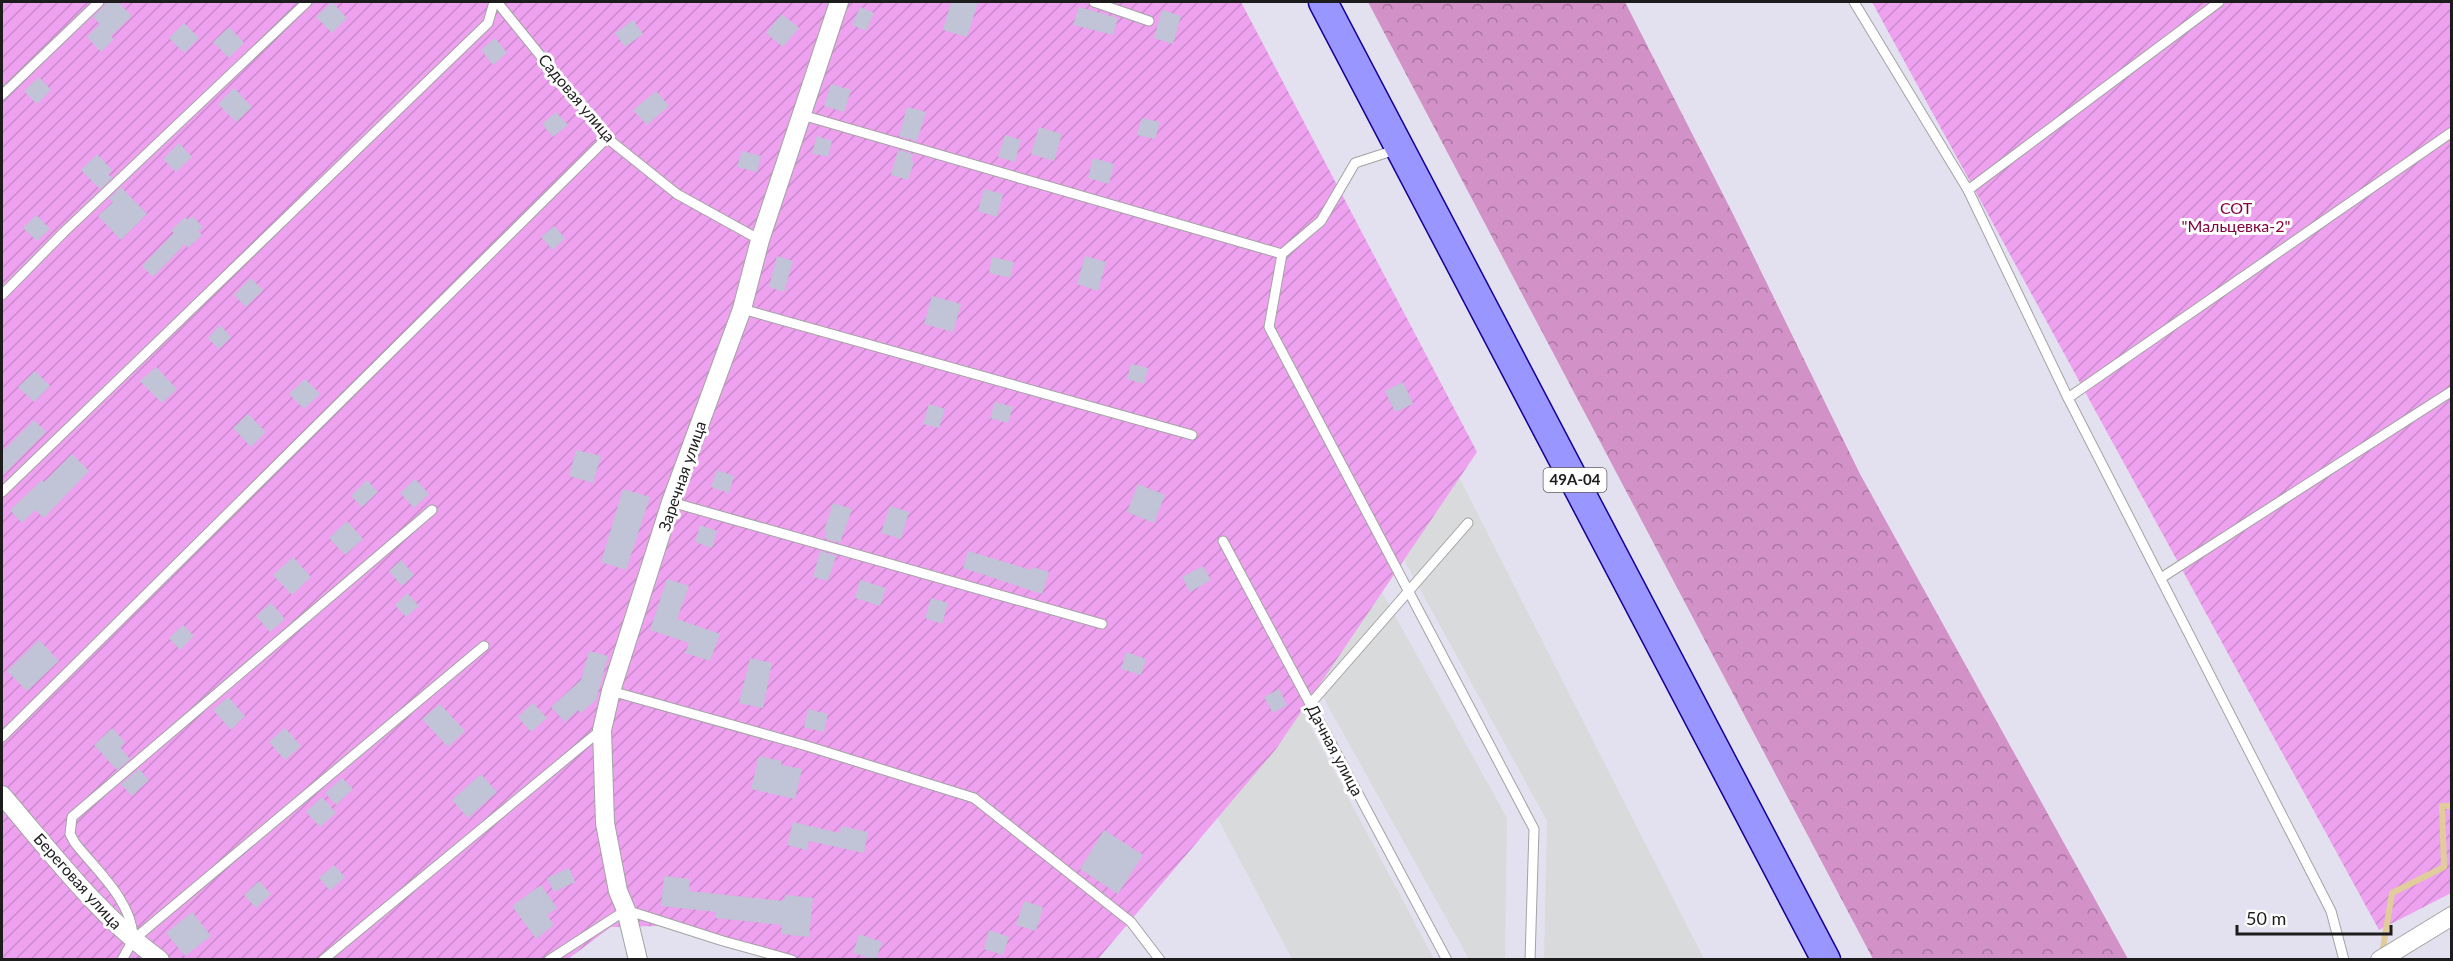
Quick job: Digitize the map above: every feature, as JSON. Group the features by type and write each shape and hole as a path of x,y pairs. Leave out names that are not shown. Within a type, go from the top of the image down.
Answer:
{"main road":[{"name":"49А-04","path":"1323,2 1826,960"}],"street":[{"name":"Заречная улица","path":"638,960 626,910 618,891 605,823 602,730 611,692 671,502 742,309 760,240 839,2"},
{"name":"Береговая улица","path":"2,795 107,916 133,940 160,960"},
{"path":"2380,960 2451,916"}],"lane":[{"path":"2,95 99,2"},
{"path":"2,295 64,232 307,2"},
{"path":"2,492 488,23 496,2"},
{"name":"Садовая улица","path":"496,2 607,138 677,194 760,240"},
{"path":"1094,2 1149,21"},
{"path":"1854,2 1968,190 2068,398 2331,911 2344,960"},
{"path":"1968,190 2218,2"},
{"path":"802,115 1282,254"},
{"path":"2068,398 2451,132"},
{"path":"2,737 607,138"},
{"path":"1400,148 1355,163 1321,221 1282,254 1269,327 1534,829 1530,960"},
{"path":"742,309 1192,435"},
{"path":"2161,578 2451,391"},
{"path":"671,502 1102,624"},
{"path":"133,940 132,928 124,904 70,834 72,818 432,510"},
{"path":"1311,703 1468,523"},
{"name":"Дачная улица","path":"1223,541 1446,960"},
{"path":"122,960 133,940 484,646"},
{"path":"611,692 807,746 974,798 1131,922 1160,960"},
{"path":"323,960 602,730"},
{"path":"549,960 626,910 792,960"}],"shaded area":[{"path":"1342,247 1704,959 1544,959 1547,821 1282,337"},
{"path":"1265,381 1507,818 1505,959 1469,959 1217,507"},
{"path":"1223,562 1434,959 1292,959 1149,688"}],"green space":[{"path":"2,2 1241,2 1477,452 1276,749 1098,959 773,959 660,926 611,927 568,959 2,960"},
{"path":"1368,2 1625,2 1733,214 1860,474 2128,959 1873,959"},
{"name":"СОТ \"Мальцевка-2\"","path":"1872,2 2451,2 2451,893 2379,930"}],"building":[{"path":"106,2 118,2 132,16 111,36 114,39 101,52 87,37 100,24 93,17"},
{"path":"332,2 347,18 332,33 316,17"},
{"path":"951,2 978,2 967,37 943,30"},
{"path":"860,7 874,13 866,31 852,25"},
{"path":"1079,7 1118,18 1113,35 1073,25"},
{"path":"1162,10 1181,16 1173,44 1154,38"},
{"path":"782,14 799,28 783,47 766,33"},
{"path":"633,20 643,34 625,47 615,33"},
{"path":"184,23 199,38 184,53 169,38"},
{"path":"229,27 244,43 229,58 213,42"},
{"path":"495,38 507,53 493,65 481,50"},
{"path":"39,77 51,90 37,104 24,91"},
{"path":"831,84 851,90 844,112 824,106"},
{"path":"234,88 252,107 236,122 218,104"},
{"path":"656,91 669,106 647,125 633,110"},
{"path":"907,107 926,112 917,141 899,136"},
{"path":"556,112 568,125 553,137 542,124"},
{"path":"1142,118 1160,122 1155,139 1137,135"},
{"path":"1039,127 1062,134 1054,161 1031,154"},
{"path":"1005,135 1021,140 1015,162 998,157"},
{"path":"817,136 832,141 828,157 812,153"},
{"path":"179,143 192,157 176,172 163,159"},
{"path":"898,150 913,154 911,161 914,162 908,180 891,175"},
{"path":"742,151 761,156 757,172 737,167"},
{"path":"97,154 112,170 108,174 112,178 100,189 81,170"},
{"path":"1093,158 1114,164 1109,184 1088,178"},
{"path":"121,187 147,214 121,240 98,216 113,202 109,199"},
{"path":"984,189 1003,194 997,217 978,211"},
{"path":"36,215 50,229 37,241 23,228"},
{"path":"192,216 203,227 198,231 202,235 188,248 185,244 153,277 142,266 174,233 171,230 185,217 188,220"},
{"path":"554,226 565,238 553,250 541,237"},
{"path":"777,256 793,261 784,292 769,287"},
{"path":"1085,256 1106,262 1098,291 1077,284"},
{"path":"992,257 1014,262 1010,278 989,273"},
{"path":"251,278 263,290 246,307 234,295"},
{"path":"932,296 961,304 953,332 924,324"},
{"path":"220,325 231,337 219,349 208,338"},
{"path":"1131,364 1148,368 1144,384 1127,379"},
{"path":"156,367 177,389 162,403 140,381"},
{"path":"35,371 50,386 34,402 18,387"},
{"path":"305,379 320,394 304,409 289,394"},
{"path":"1403,382 1413,404 1395,412 1385,391"},
{"path":"995,402 1013,407 1008,423 990,418"},
{"path":"929,404 945,409 939,428 923,424"},
{"path":"248,414 266,432 251,447 233,428"},
{"path":"34,420 46,432 2,476 2,452"},
{"path":"576,450 601,456 593,483 569,476"},
{"path":"72,454 89,471 44,518 35,510 22,523 10,510 42,480 44,482"},
{"path":"717,470 734,476 729,493 711,487"},
{"path":"415,479 429,494 414,508 400,493"},
{"path":"367,480 378,492 362,507 351,496"},
{"path":"1138,484 1165,495 1154,523 1127,512"},
{"path":"623,489 650,497 626,570 601,562"},
{"path":"833,503 852,509 840,543 824,538"},
{"path":"890,506 909,512 901,539 881,533"},
{"path":"347,521 363,539 345,555 329,538"},
{"path":"700,525 717,531 712,548 695,542"},
{"path":"820,551 836,556 828,581 813,577"},
{"path":"968,551 1031,570 1032,567 1049,572 1042,594 963,568"},
{"path":"293,557 311,577 292,595 273,575"},
{"path":"401,560 414,575 402,586 389,571"},
{"path":"1203,566 1211,580 1190,592 1182,577"},
{"path":"667,579 689,586 677,619 720,634 710,661 685,653 689,643 650,630"},
{"path":"860,580 886,588 880,606 855,598"},
{"path":"407,593 419,606 406,617 395,605"},
{"path":"931,598 948,603 942,624 925,618"},
{"path":"271,603 285,619 270,632 256,616"},
{"path":"183,625 194,636 180,650 169,638"},
{"path":"39,640 59,661 27,691 7,671"},
{"path":"589,651 608,656 596,700 581,713 578,710 565,722 551,707 581,680"},
{"path":"1126,652 1146,659 1141,675 1121,669"},
{"path":"750,658 772,663 763,708 739,703"},
{"path":"1279,689 1287,705 1273,713 1264,697"},
{"path":"228,697 245,716 231,730 213,710"},
{"path":"533,703 547,718 531,732 518,717"},
{"path":"440,704 465,731 448,747 422,719"},
{"path":"808,709 828,714 824,732 804,727"},
{"path":"112,728 125,742 120,747 130,759 117,770 94,745"},
{"path":"285,728 301,746 285,760 269,742"},
{"path":"759,756 782,761 781,765 802,769 795,799 751,789"},
{"path":"139,769 149,780 132,796 121,784"},
{"path":"481,774 497,792 468,818 452,800"},
{"path":"342,778 353,789 336,805 325,793"},
{"path":"322,797 336,813 320,827 306,812"},
{"path":"793,822 840,833 841,826 868,832 864,853 809,841 807,850 787,845"},
{"path":"1104,830 1143,855 1118,894 1080,869"},
{"path":"334,865 345,877 330,891 319,878"},
{"path":"569,868 575,882 554,892 547,878"},
{"path":"664,876 690,879 689,891 784,901 785,895 813,898 809,937 781,934 782,925 715,918 716,912 661,906"},
{"path":"259,881 271,894 256,908 244,895"},
{"path":"541,885 557,908 547,915 554,925 536,939 512,906"},
{"path":"1024,901 1043,907 1036,931 1016,925"},
{"path":"192,912 211,936 185,956 166,933"},
{"path":"989,930 1009,937 1003,955 984,949"},
{"path":"859,934 882,942 876,960 853,953"}],"waterway":[{"path":"2382,954 2392,893 2444,867 2442,806 2452,806"}]}
